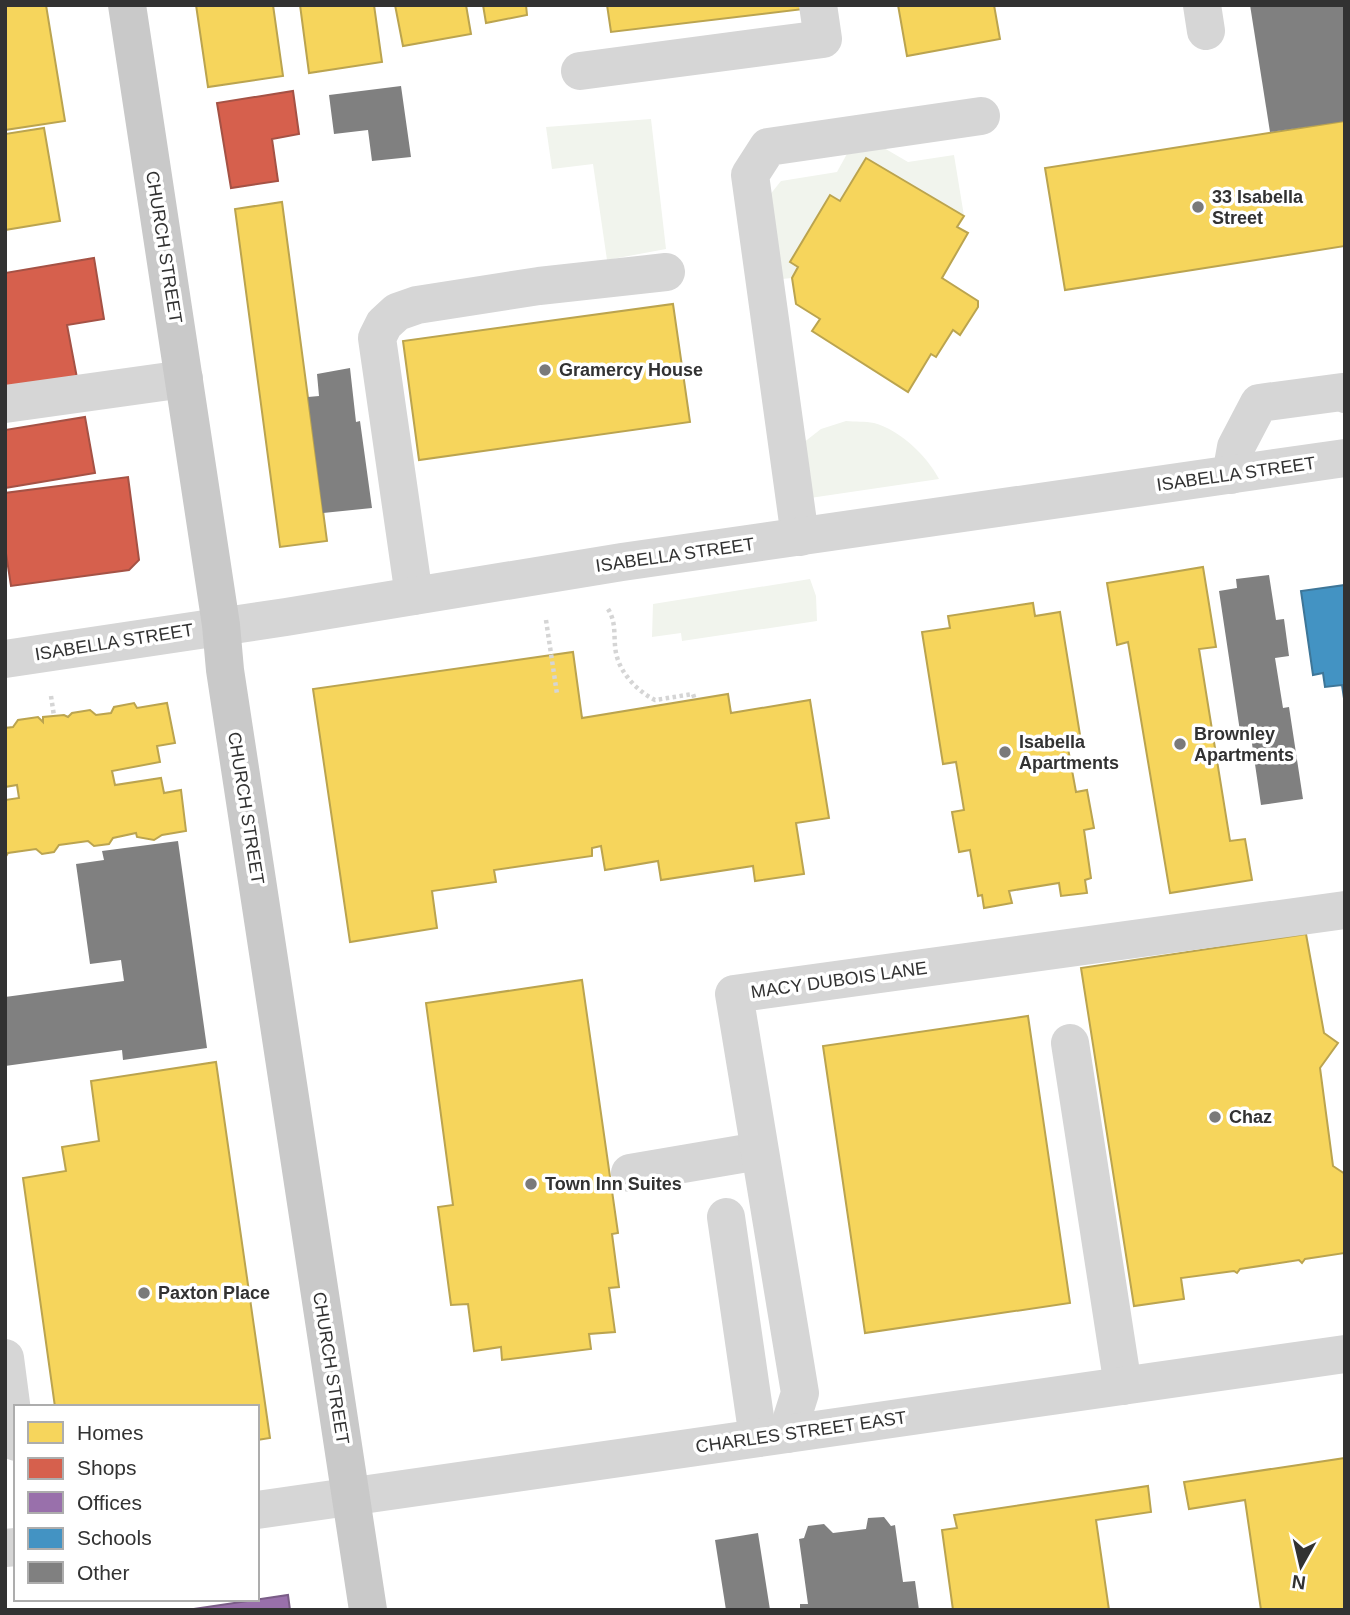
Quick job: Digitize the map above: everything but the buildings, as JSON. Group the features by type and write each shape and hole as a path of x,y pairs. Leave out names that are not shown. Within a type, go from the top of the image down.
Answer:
{"main road":[{"name":"CHURCH STREET","path":"127,5 368,1610"}],"street":[{"path":"580,71 823,39 818,5"},
{"path":"800,537 750,175 768,147 981,116"},
{"path":"414,596 377,338 384,324 397,312 417,305 539,286 666,272"},
{"path":"5,404 184,379"},
{"path":"1231,475 1236,447 1259,403 1345,394"},
{"name":"ISABELLA STREET","path":"5,659 622,562 1345,458"},
{"name":"MACY DUBOIS LANE","path":"773,1436 800,1393 734,994 1345,910"},
{"path":"1070,1043 1123,1386"},
{"path":"630,1173 759,1152"},
{"path":"726,1217 773,1436"},
{"name":"CHARLES STREET EAST","path":"259,1510 1345,1354"},
{"path":"5,1358 14,1427"}],"path":[{"path":"601,600 613,617 616,653 622,669 637,688 655,700 693,694 695,700"},
{"path":"544,609 557,694"},
{"path":"51,691 54,716"}],"shaded area":[{"path":"651,119 666,249 607,260 593,164 552,169 546,127"},
{"path":"884,148 908,162 954,155 964,216 866,158 840,201 830,196 790,262 798,267 792,278 782,279 769,196 781,181 837,172 848,152"},
{"path":"846,421 874,423 893,431 920,453 939,479 810,498 803,443 821,429"},
{"path":"810,579 816,596 817,621 682,641 681,633 652,637 653,604"}],"place":[{"name":"33 Isabella Street","path":"1198,207"},
{"name":"Gramercy House","path":"545,370"},
{"name":"Brownley Apartments","path":"1180,744"},
{"name":"Isabella Apartments","path":"1005,752"},
{"name":"Chaz","path":"1215,1117"},
{"name":"Town Inn Suites","path":"531,1184"},
{"name":"Paxton Place","path":"144,1293"}]}
